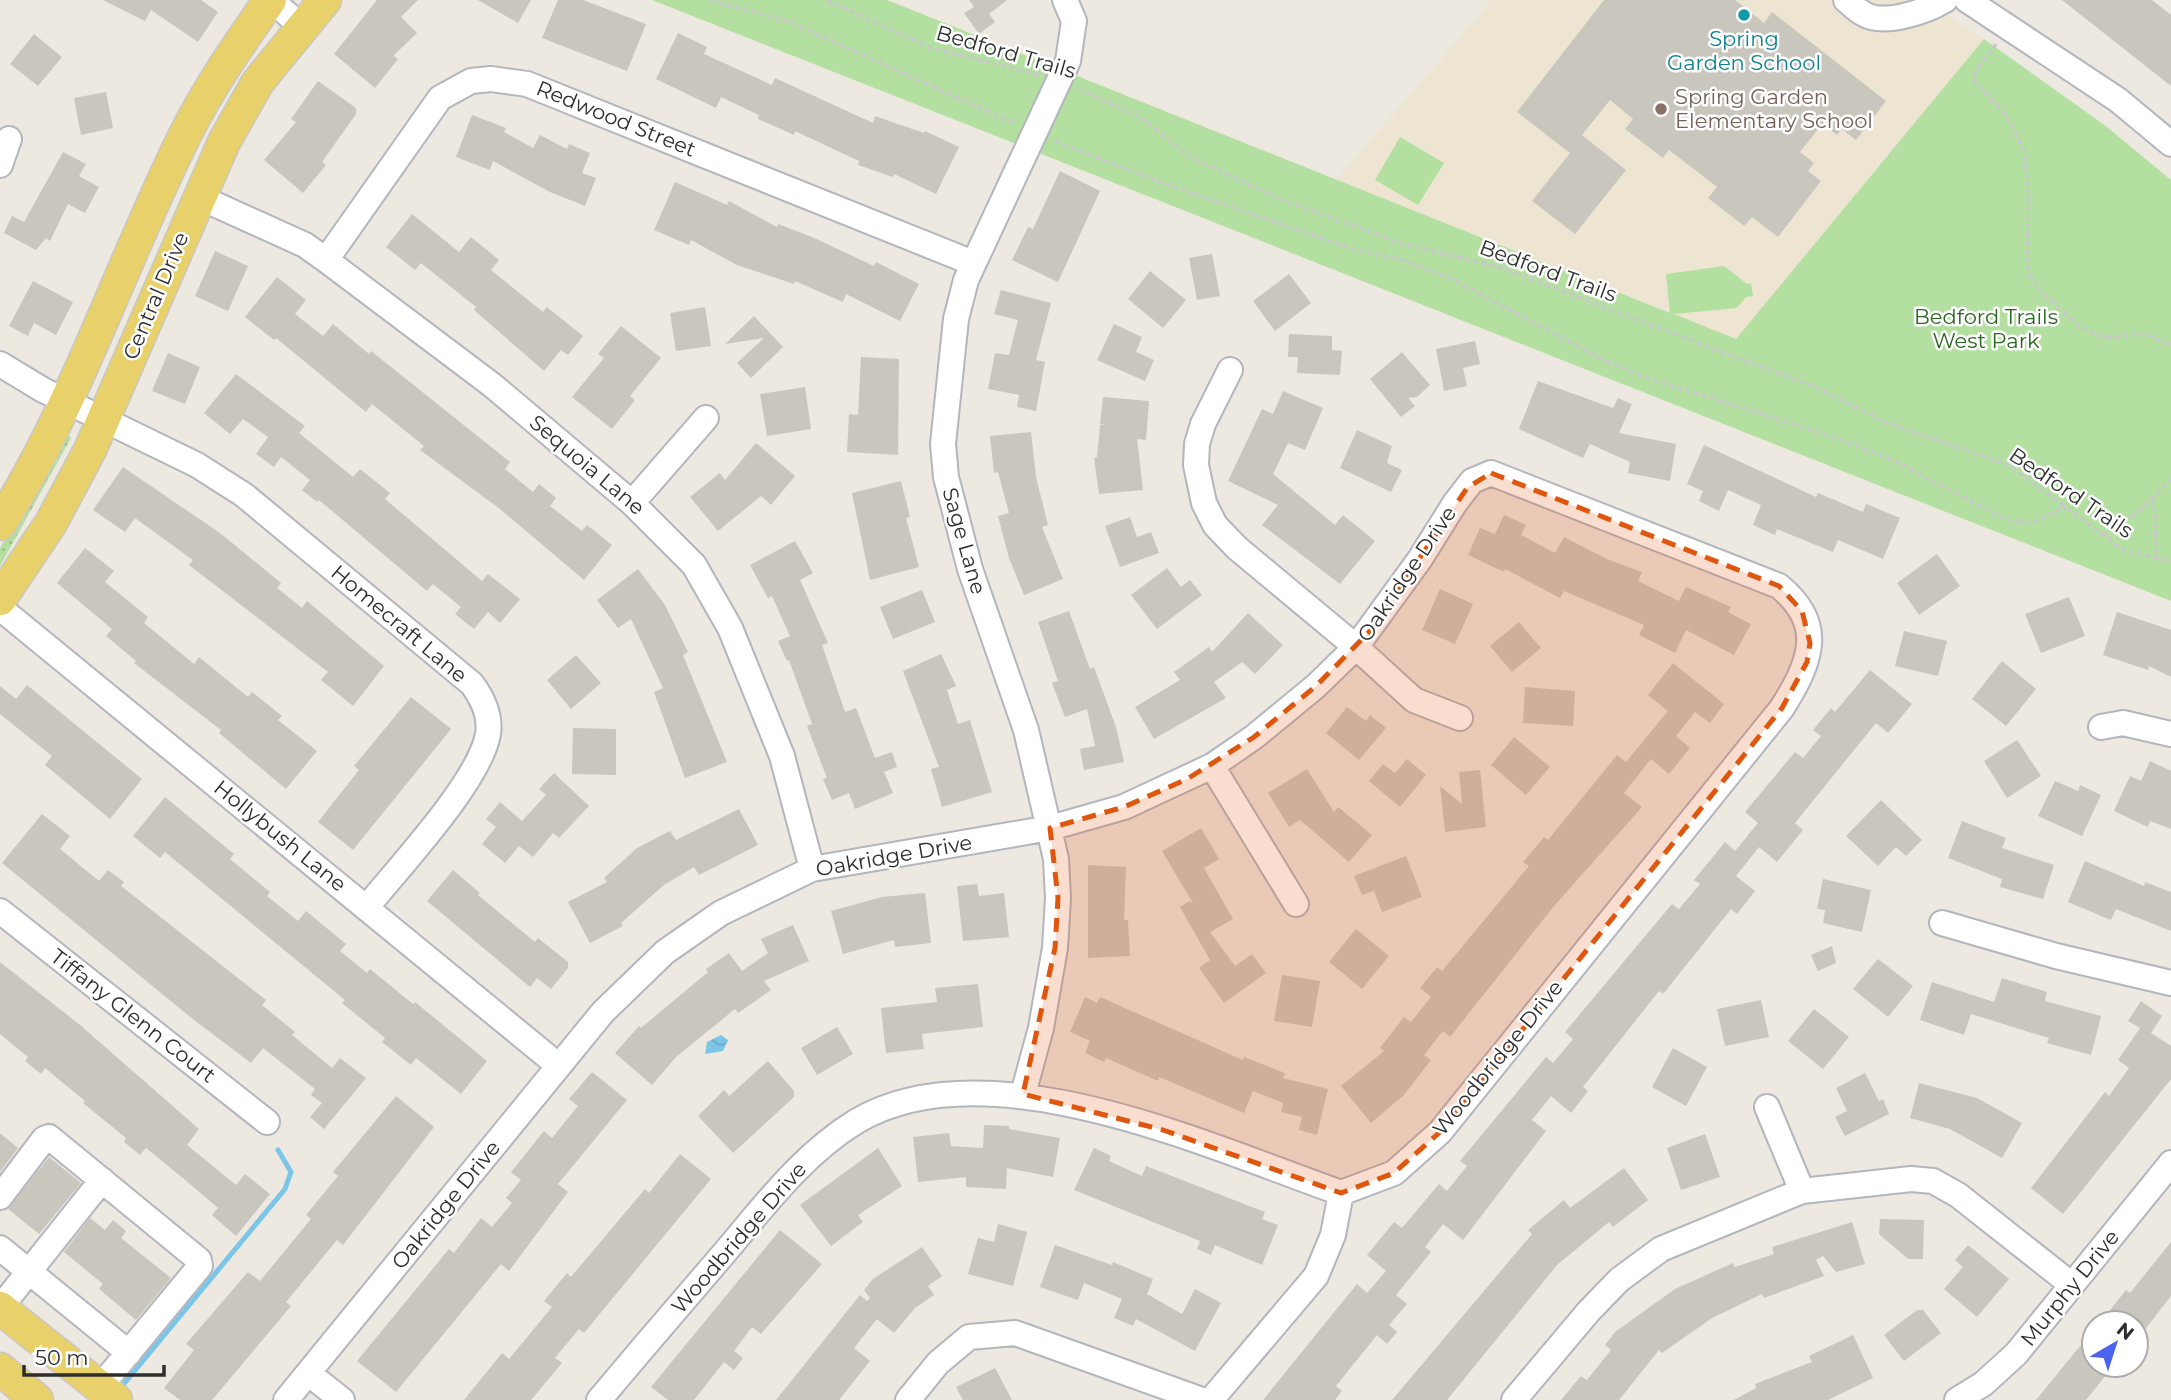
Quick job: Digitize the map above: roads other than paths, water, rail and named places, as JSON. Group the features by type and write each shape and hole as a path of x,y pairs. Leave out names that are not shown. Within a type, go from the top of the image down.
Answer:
{"main road":[{"name":"Central Drive","path":"0,524 39,458 185,135 222,68 271,0"},
{"name":"Central Drive","path":"0,599 51,523 103,420 224,142 258,82 301,26 325,0"},
{"path":"0,1308 108,1394"},
{"path":"0,1369 37,1400"}],"street":[{"path":"271,0 301,26"},
{"name":"Sage Lane","path":"1023,1094 1041,1028 1055,948 1058,898 1056,859 1026,730 970,569 946,477 945,410 956,319 973,263 1069,61 1074,21 1065,0"},
{"path":"1846,0 1866,16 1876,17 1903,16 1931,8 1945,0"},
{"path":"1967,0 2118,100 2171,144"},
{"name":"Redwood Street","path":"326,260 428,111 456,88 471,81 491,79 527,84 973,263"},
{"path":"0,165 9,139"},
{"name":"Sequoia Lane","path":"199,197 305,245 326,260 492,386 632,503 694,565 730,628 782,756 812,869"},
{"name":"Homecraft Lane","path":"0,364 65,401 197,465 244,495 472,684 480,695 488,714 488,734 468,780 367,907"},
{"path":"1230,370 1203,424 1197,444 1196,465 1204,503 1215,525 1237,548 1356,647 1414,700 1460,718"},
{"path":"632,503 706,418"},
{"name":"Woodbridge Drive","path":"598,1400 775,1193 808,1159 856,1122 878,1111 935,1097 981,1091 1023,1094 1163,1130 1340,1193 1394,1173 1440,1132 1782,708 1807,662 1809,624 1802,611 1779,586 1491,473 1482,475 1467,488"},
{"name":"Oakridge Drive","path":"286,1400 603,1012 665,952 722,913 812,869 1050,828 1124,807 1212,766 1254,737 1306,695 1371,631 1467,488"},
{"name":"Hollybush Lane","path":"0,608 559,1066"},
{"path":"2101,727 2123,723 2171,734"},
{"path":"1212,766 1296,904"},
{"name":"Tiffany Glenn Court","path":"0,911 267,1122"},
{"path":"1942,923 2056,956 2171,982"},
{"path":"1767,1107 1802,1191"},
{"path":"0,1197 44,1139 49,1137 199,1260 200,1266 129,1353 108,1394"},
{"name":"Murphy Drive","path":"1957,1400 1983,1384 2016,1354 2171,1163"},
{"path":"1514,1400 1589,1311 1619,1280 1650,1257 1685,1237 1802,1191 1911,1179 1933,1181 1958,1195 2072,1284"},
{"path":"0,1308 102,1180"},
{"path":"1211,1400 1316,1276 1333,1235 1340,1193"},
{"path":"0,1248 129,1353"},
{"path":"908,1400 956,1345 969,1336 1004,1333 1035,1338 1202,1400"},
{"path":"308,1373 342,1400"}],"water":[{"path":"721,1035 728,1040 723,1051 705,1054 707,1042"}],"waterway":[{"path":"118,1391 285,1189 291,1172 278,1150"}],"place":[{"name":"Spring Garden School","path":"1744,15"},
{"name":"Spring Garden Elementary School","path":"1661,109"}],"park label":[{"name":"Bedford Trails West Park","path":"1986,329"}]}
